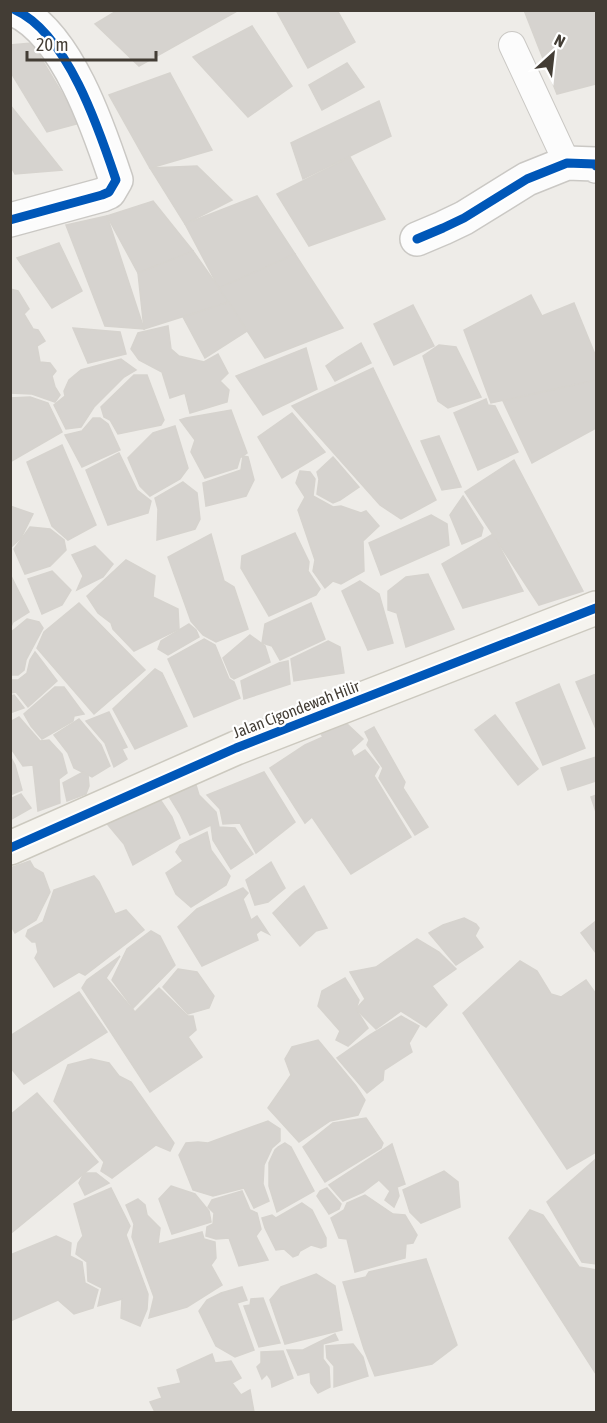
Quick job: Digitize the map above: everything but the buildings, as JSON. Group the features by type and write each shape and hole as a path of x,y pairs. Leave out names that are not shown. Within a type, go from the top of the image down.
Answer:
{"street":[{"path":"10,220 110,192 116,180 98,129 71,71 54,43 40,27 15,10"},
{"path":"417,239 464,218 527,179 582,165"},
{"name":"Jalan Cigondewah Hilir","path":"10,848 236,748 597,608"}],"lane":[{"path":"513,45 582,165"}],"cycle path":[{"path":"10,220 102,195 109,192 116,180 79,84 65,60 34,22 15,10"},
{"path":"417,239 464,218 527,179 567,163 595,164 596,166"},
{"path":"10,848 236,748 596,608"}]}
